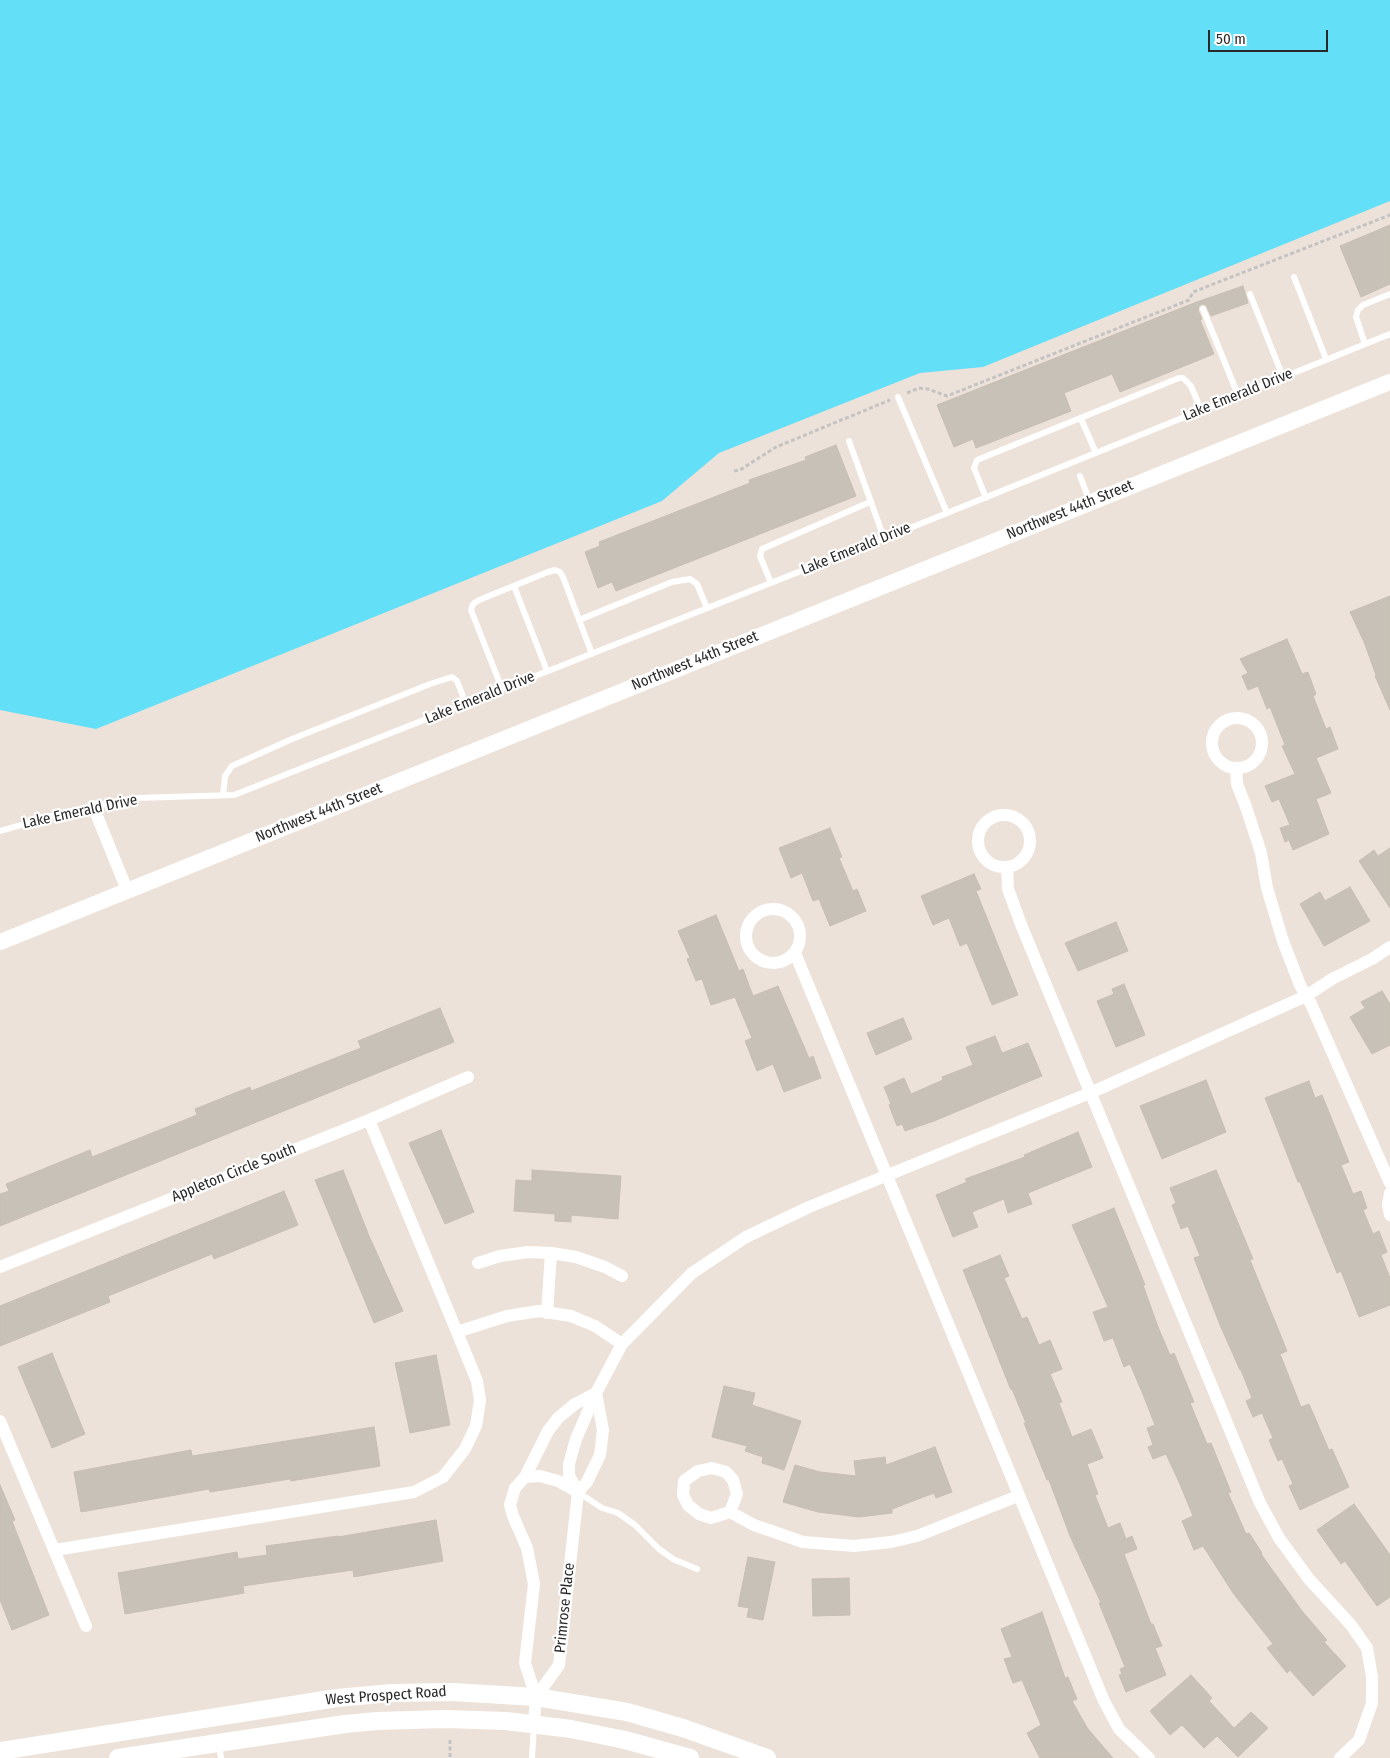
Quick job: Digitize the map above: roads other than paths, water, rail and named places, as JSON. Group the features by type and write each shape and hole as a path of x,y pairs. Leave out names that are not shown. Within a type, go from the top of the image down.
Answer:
{"main road":[{"name":"West Prospect Road","path":"0,1751 264,1709 366,1695 452,1692 536,1697 627,1712 683,1728 767,1758"},
{"name":"West Prospect Road","path":"118,1758 220,1750 315,1728 377,1720 445,1719 534,1724 599,1734 690,1758"}],"street":[{"name":"Northwest 44th Street","path":"0,942 1390,382"},
{"path":"1244,718 1257,727 1261,734 1262,742 1258,758 1245,767 1236,768 1228,766 1215,756 1212,748 1212,739 1220,724 1227,720 1244,718"},
{"path":"1236,768 1237,784 1261,853 1268,888 1283,941 1299,983 1311,1004 1390,1183"},
{"path":"93,806 128,890"},
{"path":"1000,814 1016,817 1023,822 1028,829 1030,837 1030,846 1027,854 1015,865 1007,867 989,863 982,856 978,848 977,839 980,830 992,817 1000,814"},
{"path":"1007,867 1008,889 1090,1094 1260,1502 1279,1538 1304,1572 1351,1625 1367,1648 1372,1677 1372,1703 1358,1740 1340,1758"},
{"path":"780,909 788,913 795,919 799,927 799,945 794,953 780,963 762,961 754,956 746,941 748,923 761,911 780,909"},
{"path":"578,1492 569,1476 569,1464 576,1439 596,1393 622,1344 692,1273 746,1237 809,1207 1090,1094 1306,996 1332,979 1372,959 1390,947"},
{"path":"794,953 1104,1702 1119,1729 1148,1758"},
{"name":"Appleton Circle South","path":"0,1267 368,1120 468,1077"},
{"path":"55,1550 414,1492 443,1476 465,1449 476,1426 480,1400 477,1380 368,1120"},
{"path":"1390,1193 1388,1205 1390,1215"},
{"path":"478,1263 500,1256 528,1252 551,1253 576,1257 605,1267 622,1276"},
{"path":"547,1312 551,1253"},
{"path":"457,1332 507,1316 538,1311 571,1316 595,1326 622,1344"},
{"path":"534,1724 536,1697 525,1663 534,1584 527,1548 510,1505 515,1488 525,1478 548,1432 558,1418 575,1404 596,1393"},
{"path":"578,1492 587,1482 600,1455 603,1430 596,1393"},
{"path":"0,1421 86,1626"},
{"path":"730,1512 737,1494 732,1480 726,1472 712,1468 705,1469 698,1471 684,1481 682,1495 688,1505 699,1514 711,1518 730,1512 754,1525 802,1542 854,1546 891,1542 917,1536 1018,1496"},
{"path":"525,1478 540,1476 558,1481 578,1492"},
{"name":"Primrose Place","path":"536,1697 559,1665 578,1492"}],"lane":[{"path":"1294,277 1326,359"},
{"path":"1250,294 1283,377"},
{"path":"1366,344 1356,317 1358,310 1363,305 1390,294"},
{"path":"1203,309 1238,395"},
{"name":"Lake Emerald Drive","path":"0,831 46,817 136,798 234,795 986,498 1390,334"},
{"path":"986,498 974,468 977,460 1082,419 1178,378 1183,378 1191,386 1201,410"},
{"path":"898,397 947,513"},
{"path":"1082,419 1096,453"},
{"path":"849,442 884,538"},
{"path":"1080,476 1090,502"},
{"path":"771,583 760,556 762,548 870,502"},
{"path":"502,689 471,610 473,604 548,572 555,570 560,572 563,577 592,654"},
{"path":"579,620 672,582 690,579 697,584 707,608"},
{"path":"514,586 547,671"},
{"path":"223,795 225,776 232,766 292,739 430,684 452,677 456,681 466,704"},
{"path":"578,1492 602,1508 618,1513 635,1525 658,1550 673,1559 697,1569"},
{"path":"532,1758 534,1724"}],"water":[{"path":"0,0 1390,0 1390,201 983,367 920,373 719,453 662,501 96,729 0,710"}]}
